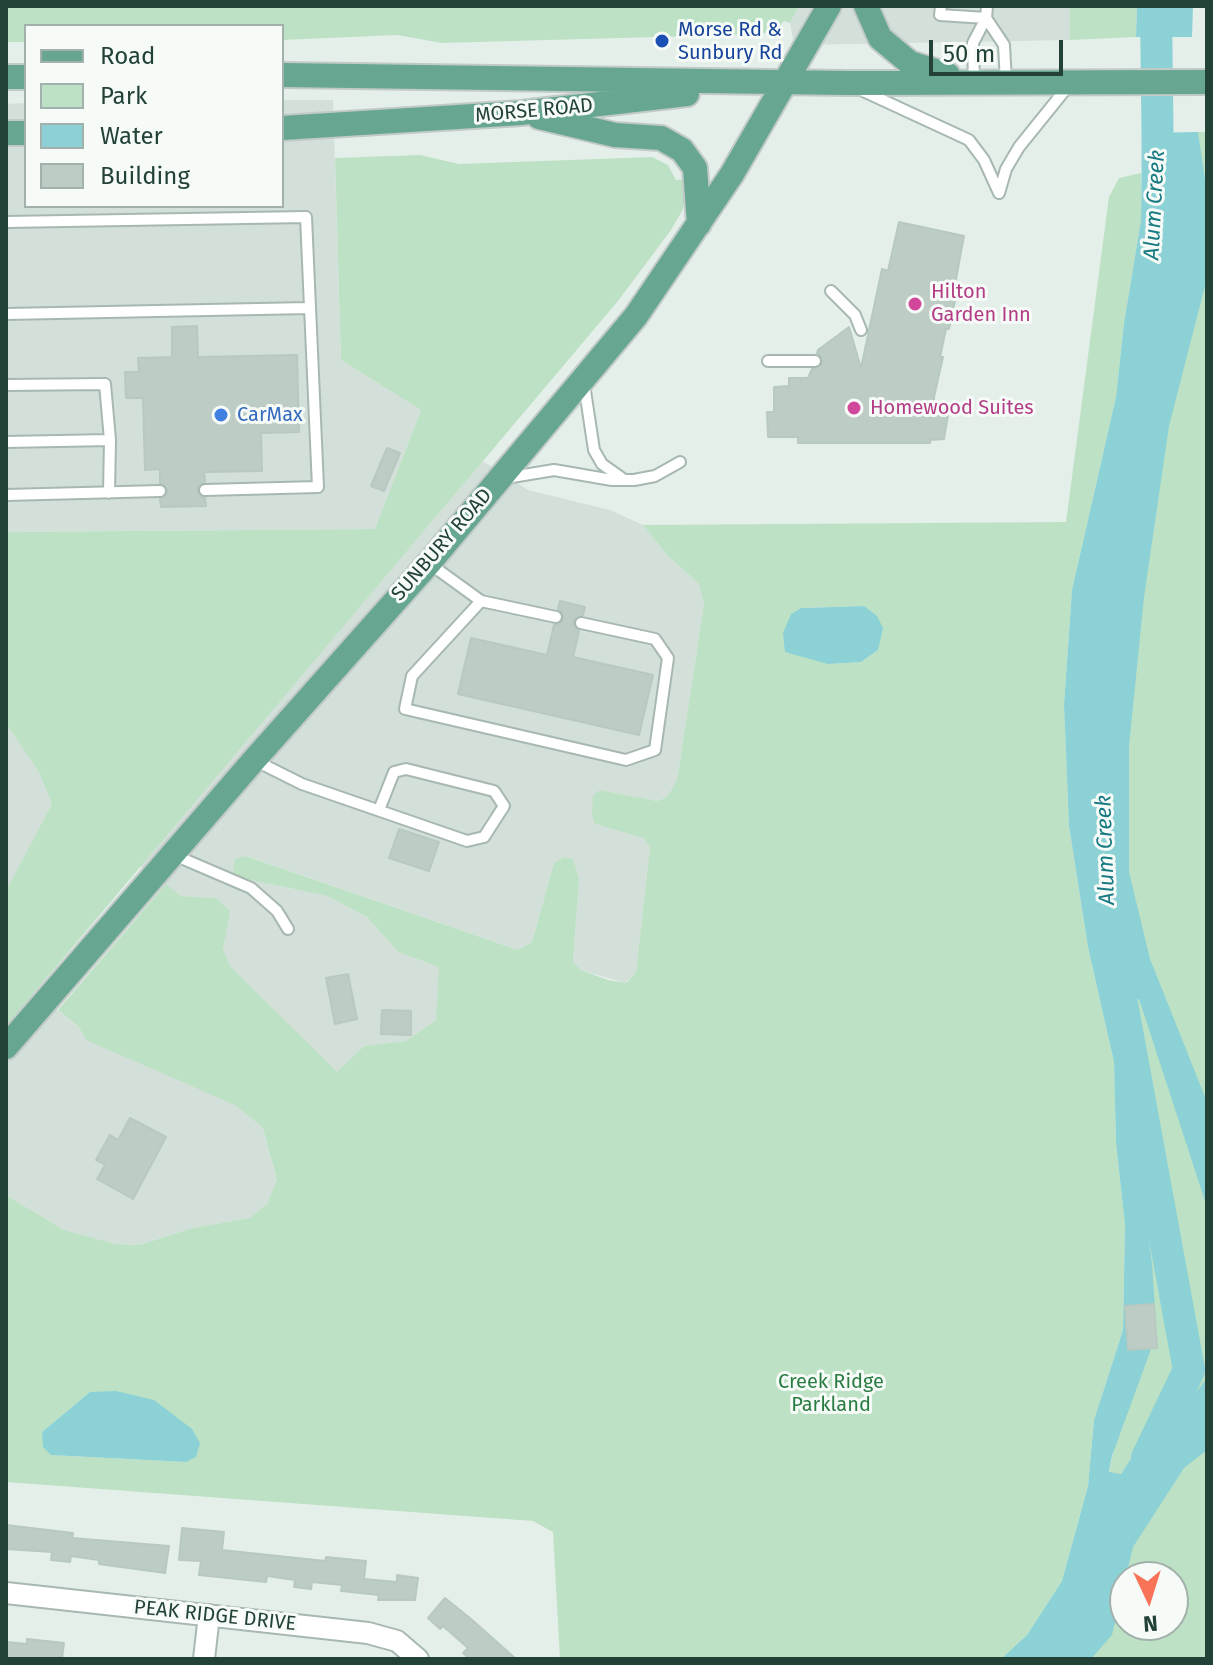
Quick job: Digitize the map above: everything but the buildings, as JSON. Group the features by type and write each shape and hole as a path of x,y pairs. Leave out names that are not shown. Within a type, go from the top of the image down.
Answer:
{"main road":[{"name":"SUNBURY ROAD","path":"6,1047 429,563 636,316 732,174 829,6"},
{"path":"866,6 880,38 910,63 974,82"},
{"name":"MORSE ROAD","path":"284,75 785,83 1207,82"},
{"name":"MORSE ROAD","path":"284,128 521,113 785,83"},
{"path":"521,113 615,135 661,138 682,150 695,168 699,224"}],"street":[{"name":"PEAK RIDGE DRIVE","path":"6,1593 368,1633 397,1641 418,1659"},
{"path":"204,1659 209,1615"}],"lane":[{"path":"941,6 940,15 986,18"},
{"path":"974,82 973,43 986,18 987,6"},
{"path":"986,18 1004,45 1006,82"},
{"path":"847,83 969,140 984,160 999,193 1006,169 1019,147 1071,82"},
{"path":"6,222 306,217 318,487 205,490"},
{"path":"831,291 855,315 861,330"},
{"path":"6,314 309,308"},
{"path":"768,361 815,361"},
{"path":"584,379 594,450 602,464 624,480"},
{"path":"6,385 105,384 110,440 109,493"},
{"path":"6,442 110,440"},
{"path":"500,479 554,470 624,480 655,476 680,462"},
{"path":"6,495 160,491"},
{"path":"429,563 481,601 556,617"},
{"path":"481,601 412,676 405,709 626,760 655,750 668,658 655,639 581,623"},
{"path":"254,760 302,784 467,841 484,837 504,806 494,791 406,769 394,772 379,810"},
{"path":"172,854 251,888 277,911 288,929"}],"shaded area":[{"path":"799,6 1070,6 1070,40 794,45 790,23"},
{"path":"284,100 333,100 341,360 421,410 375,529 6,532 6,104 24,103 24,208 284,208"},
{"path":"483,461 528,490 610,510 643,525 667,555 699,584 704,604 677,780 667,797 657,801 600,790 595,824 645,838 650,847 636,972 625,983 581,970 573,962 579,879 572,859 564,857 554,863 532,942 518,950 247,856 236,859 232,876 327,896 367,917 398,952 440,967 436,1020 406,1041 364,1046 337,1073 230,966 223,950 229,911 216,898 181,896 140,866"},
{"path":"6,724 39,772 52,804 8,891 6,890"},
{"path":"34,992 79,1027 87,1040 236,1105 263,1128 277,1181 267,1204 250,1218 193,1228 139,1245 116,1244 64,1230 6,1195 6,1026"}],"green space":[{"path":"6,6 799,6 790,23 784,21 776,30 762,34 442,43 397,35 284,40 284,24 24,24 24,42 6,42"},
{"path":"1070,6 1137,6 1136,37 1070,40"},
{"path":"1198,132 1207,132 1207,1659 1050,1659 1164,1422 1145,1437 1121,1474 1109,1473 1152,1263 1107,911 1169,197"},
{"path":"420,155 459,164 652,157 668,165 676,180 687,179 686,196 671,230 618,301 6,1026 6,891 52,804 39,772 6,724 6,532 375,529 421,410 341,360 335,158"},
{"name":"Creek Ridge Parkland","path":"1141,173 1141,220 1124,323 1116,397 1072,590 1064,705 1069,826 1088,947 1114,1062 1116,1143 1125,1225 1123,1330 1094,1420 1088,1486 1062,1581 1027,1635 1001,1659 560,1659 553,1532 533,1521 6,1482 6,1195 64,1230 116,1244 139,1245 193,1228 250,1218 267,1204 277,1180 263,1128 235,1105 86,1040 79,1027 58,1010 166,884 181,896 216,898 230,911 223,949 230,966 337,1072 364,1046 406,1041 436,1020 439,967 398,952 367,917 327,896 232,876 235,859 246,856 518,950 532,942 554,863 564,857 573,859 579,879 573,962 581,970 626,983 636,972 650,847 644,838 595,824 593,796 600,790 657,801 667,797 677,780 704,604 699,584 667,555 643,525 1066,522 1109,197 1119,178","holes":["864,606 878,650 861,662 828,664 791,614 801,608","90,1392 186,1462 51,1455 42,1432"]}],"water":[{"path":"1137,6 1193,6 1192,37 1136,37"},
{"path":"1198,132 1207,194 1207,278 1169,426 1144,597 1129,746 1129,872 1150,959 1207,1102 1207,1207 1139,999 1126,999 1119,1011 1155,1307 1151,1349 1109,1472 1121,1474 1145,1437 1194,1395 1207,1378 1207,1450 1184,1468 1133,1547 1130,1561 1109,1561 1109,1638 1091,1659 1001,1659 1027,1635 1062,1581 1088,1486 1094,1420 1123,1330 1125,1225 1116,1143 1114,1062 1088,947 1069,826 1064,705 1072,590 1116,397 1124,323 1141,220 1142,133"},
{"path":"864,606 877,616 883,628 878,650 861,662 828,664 785,652 783,633 791,614 801,608"},
{"path":"116,1391 154,1400 192,1429 200,1443 196,1457 186,1462 51,1455 43,1447 42,1432 90,1392"}],"waterway":[{"name":"Alum Creek","path":"1156,6 1158,174"},
{"name":"Alum Creek","path":"1115,965 1189,1370 1147,1458"}],"place":[{"name":"Morse Rd & Sunbury Rd","path":"662,41"},
{"name":"Hilton Garden Inn","path":"915,304"},
{"name":"Homewood Suites","path":"854,408"},
{"name":"CarMax","path":"221,415"}]}
